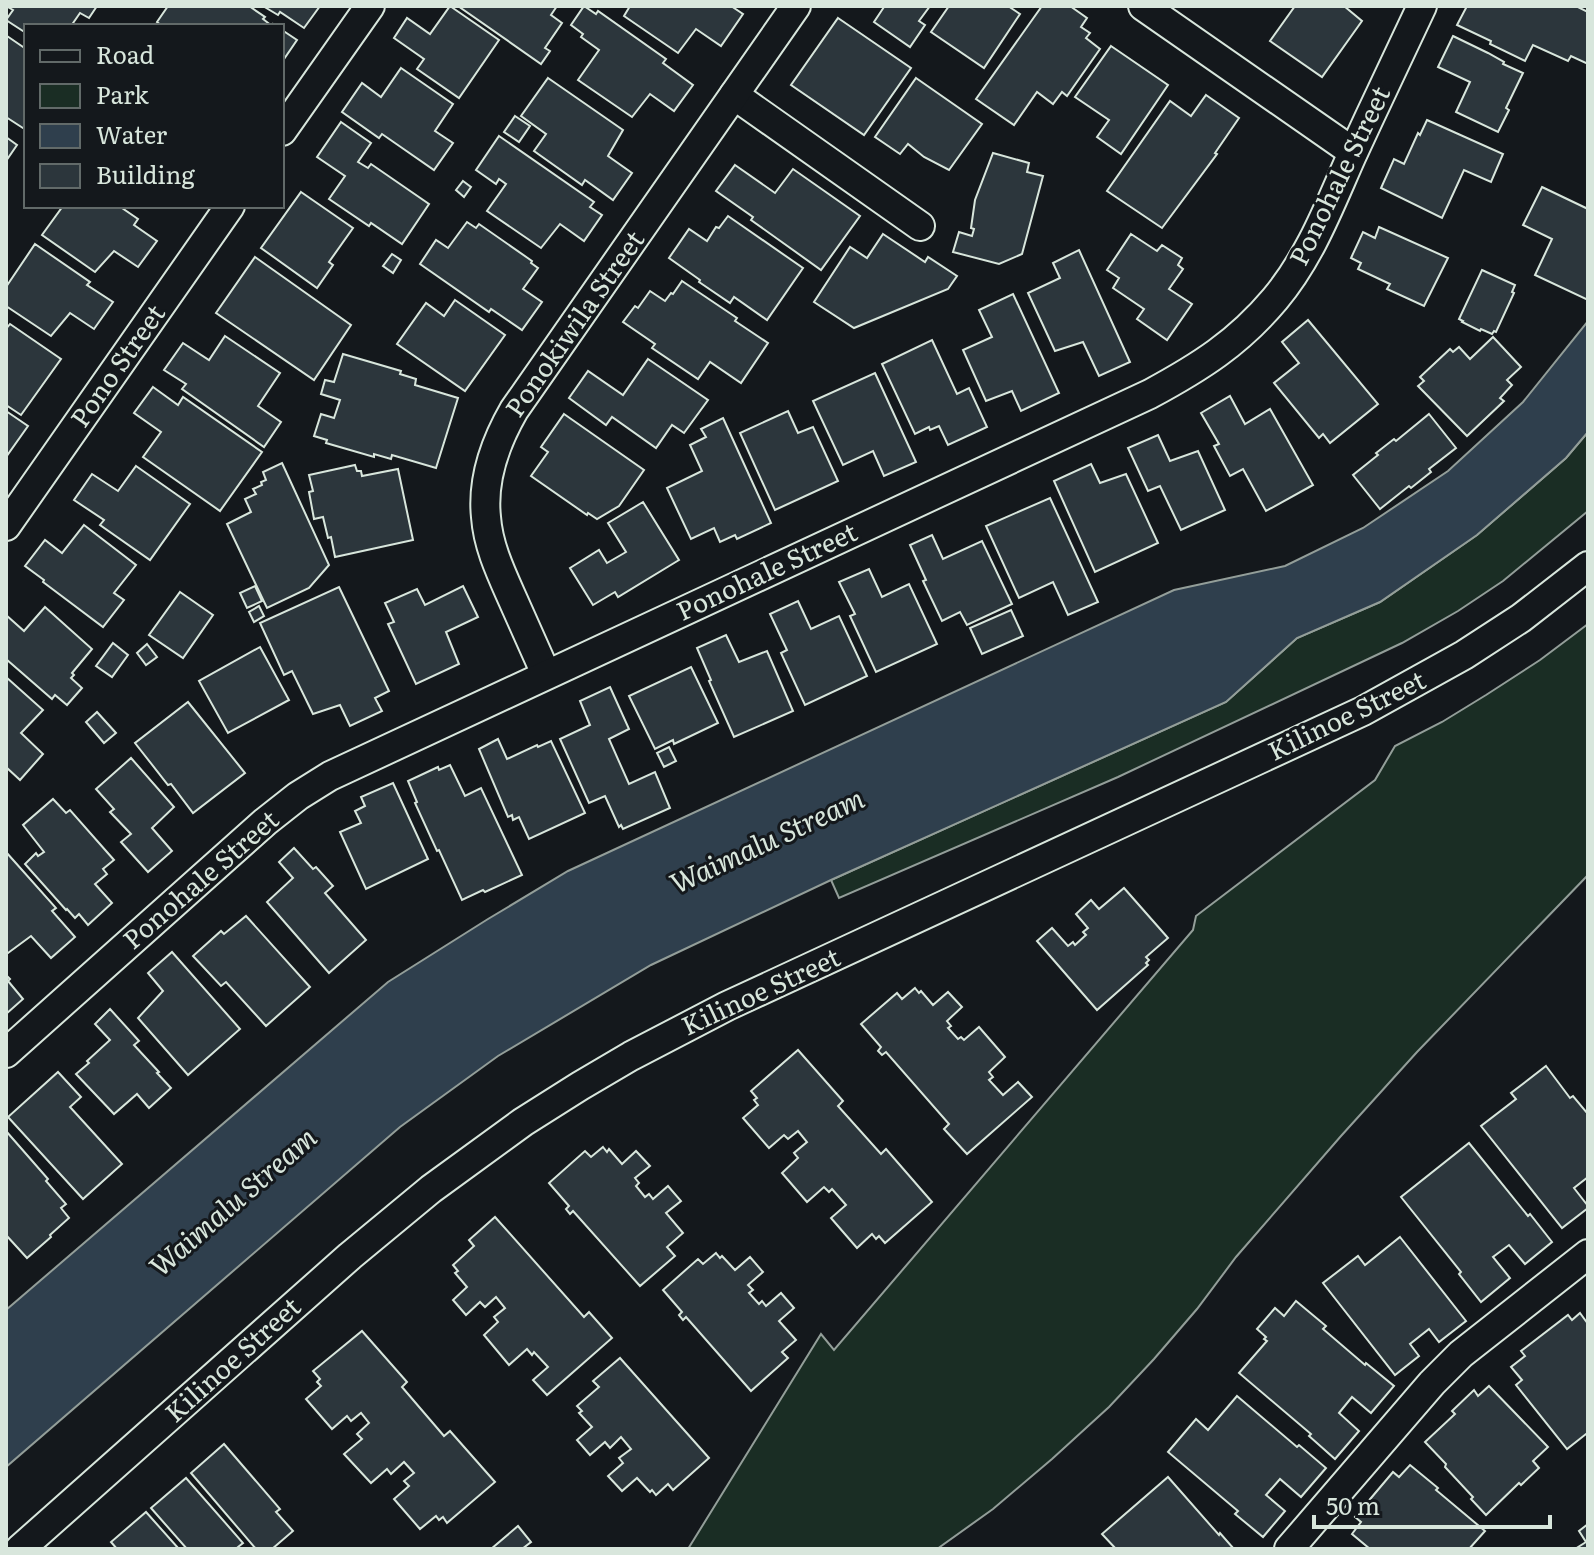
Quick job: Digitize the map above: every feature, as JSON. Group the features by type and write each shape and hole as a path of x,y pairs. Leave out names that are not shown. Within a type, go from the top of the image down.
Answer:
{"street":[{"path":"284,128 370,6"},
{"name":"Ponokiwila Street","path":"546,674 490,541 485,516 493,453 514,410 796,6"},
{"path":"1143,6 1353,152"},
{"name":"Ponohale Street","path":"6,1053 265,822 330,776 1150,394 1214,357 1275,299 1319,230 1422,6"},
{"path":"734,95 920,226"},
{"name":"Pono Street","path":"6,526 229,208"},
{"name":"Kilinoe Street","path":"20,1549 403,1212 474,1157 580,1086 727,1006 1389,697 1464,655 1521,618 1588,566"},
{"path":"1289,1549 1422,1394 1461,1354 1588,1254"}],"green space":[{"path":"1588,432 1588,511 1503,581 1458,611 1402,643 1118,777 839,898 831,880 1226,702 1297,638 1380,602 1477,535 1566,458"},
{"path":"1588,624 1588,875 1417,1052 1341,1136 1236,1257 1197,1309 1109,1407 993,1509 937,1549 688,1549 821,1334 834,1350 1193,930 1196,916 1375,780 1395,746 1486,695"}],"water":[{"name":"Waimalu Stream","path":"1588,321 1588,432 1566,458 1477,535 1380,602 1297,638 1226,702 831,880 651,965 498,1056 400,1127 6,1467 6,1310 388,982 568,871 1174,590 1285,566 1363,528 1448,471 1523,402"}],"building":[{"path":"6,6 97,6 89,18 80,13 72,24 24,24 24,32 6,20 13,10"},
{"path":"168,6 249,6 269,24 160,24 157,22"},
{"path":"263,6 320,6 304,28 280,12 278,15"},
{"path":"450,6 499,40 459,98 417,69 424,59 394,38 407,18 430,34"},
{"path":"458,6 557,6 551,15 562,23 545,48 550,51 541,64"},
{"path":"584,6 596,14 598,11 666,59 663,63 693,85 674,111 650,94 632,117 578,80 599,50 571,25"},
{"path":"630,6 731,6 743,14 721,46 696,29 678,53 624,16"},
{"path":"883,6 930,6 919,21 925,25 910,47 874,22"},
{"path":"949,6 1008,6 1020,14 984,68 931,32"},
{"path":"1042,6 1070,6 1087,18 1081,27 1090,33 1086,38 1100,49 1067,96 1062,92 1053,104 1037,92 1014,125 976,99"},
{"path":"1295,6 1344,6 1362,21 1322,77 1270,41"},
{"path":"1467,6 1576,6 1588,12 1588,64 1571,56 1568,61 1533,45 1525,61 1457,25"},
{"path":"838,18 911,68 864,135 791,85"},
{"path":"284,31 297,40 284,59"},
{"path":"7,36 24,48 24,129 6,117"},
{"path":"1453,36 1523,73 1498,132 1456,112 1470,82 1438,67"},
{"path":"1111,46 1168,85 1121,154 1097,137 1109,120 1075,97"},
{"path":"401,68 453,104 435,131 453,143 434,170 382,134 379,138 342,112 362,83 381,97"},
{"path":"548,78 623,130 608,156 632,173 613,200 585,180 582,185 534,151 546,134 521,116"},
{"path":"916,78 982,124 949,170 924,157 908,144 900,154 875,137"},
{"path":"1206,95 1239,118 1217,154 1162,228 1107,191 1170,101 1191,116"},
{"path":"515,116 530,126 519,142 504,132"},
{"path":"1427,120 1503,154 1491,182 1464,170 1442,218 1381,188 1394,159 1404,164"},
{"path":"341,122 371,143 358,162 368,168 371,164 429,204 402,244 329,199 345,176 317,157"},
{"path":"499,136 594,202 590,207 602,215 584,241 560,224 541,248 487,211 506,184 499,179 496,184 476,170"},
{"path":"6,137 17,145 6,161"},
{"path":"993,153 1029,163 1027,172 1043,176 1022,254 999,264 953,252 959,232 972,236 975,200"},
{"path":"735,165 775,193 793,169 860,216 821,270 716,191"},
{"path":"463,181 471,187 464,197 456,190"},
{"path":"1542,187 1588,209 1588,300 1535,275 1552,239 1523,225"},
{"path":"301,192 353,228 329,262 333,265 317,288 261,248"},
{"path":"62,208 122,208 138,219 134,225 157,241 138,267 114,251 95,272 42,235"},
{"path":"728,216 803,268 767,320 734,297 730,303 669,258 689,229 707,241"},
{"path":"467,222 476,228 479,224 538,268 523,289 542,302 522,330 491,309 489,312 420,264 436,240 448,248"},
{"path":"1379,227 1448,258 1424,306 1387,289 1390,284 1358,269 1361,263 1351,258 1363,232 1375,238"},
{"path":"883,234 925,262 928,257 957,276 948,289 854,328 814,302 850,247 867,258"},
{"path":"1131,234 1157,251 1162,245 1182,258 1178,265 1183,269 1169,289 1192,304 1167,340 1137,319 1144,309 1113,288 1119,278 1107,270"},
{"path":"35,244 113,302 94,329 70,313 51,336 6,306 6,287"},
{"path":"1079,250 1130,362 1099,376 1083,342 1055,351 1028,293 1060,278 1053,263"},
{"path":"392,254 401,260 393,273 383,266"},
{"path":"255,257 351,325 314,380 216,313"},
{"path":"1482,270 1515,285 1496,332 1492,334 1459,319"},
{"path":"682,281 768,343 741,383 710,362 698,379 652,348 655,344 623,322 650,291 665,301"},
{"path":"1013,294 1059,393 1021,411 1012,391 986,401 963,350 992,337 979,310"},
{"path":"455,300 505,335 465,391 397,344 426,303 444,316"},
{"path":"1308,320 1378,404 1330,443 1323,434 1319,438 1274,383 1299,363 1282,342"},
{"path":"10,324 61,359 21,415 6,405 6,329"},
{"path":"225,336 280,373 258,406 281,422 264,447 182,389 186,384 164,370 183,343 209,360"},
{"path":"1493,337 1521,367 1507,380 1512,385 1500,398 1504,401 1467,436 1418,386 1424,381 1420,377 1450,349 1453,352 1459,347 1470,359"},
{"path":"932,340 957,394 969,388 987,427 948,445 939,426 915,434 882,364"},
{"path":"343,354 401,371 400,374 416,379 415,385 458,398 436,468 392,455 391,459 374,454 374,457 326,443 327,440 314,436 321,414 334,418 340,400 321,394 325,380 334,382"},
{"path":"648,359 708,400 684,433 672,425 656,448 612,417 606,425 569,398 588,371 623,395"},
{"path":"875,373 916,462 884,476 873,451 843,465 813,401"},
{"path":"153,387 178,405 183,397 262,452 220,511 143,457 161,432 134,413"},
{"path":"1230,396 1245,424 1270,409 1313,485 1266,511 1243,469 1230,476 1214,446 1219,444 1201,413"},
{"path":"6,411 28,426 6,457"},
{"path":"788,411 798,433 813,427 838,481 775,510 740,433"},
{"path":"564,414 644,470 619,506 597,519 531,476 548,452 541,447"},
{"path":"1429,414 1456,448 1429,469 1431,472 1380,509 1353,475 1378,455 1376,453"},
{"path":"723,418 771,523 737,539 735,535 720,542 714,528 691,539 667,488 702,471 690,445 706,437 701,429"},
{"path":"1158,435 1170,461 1198,451 1225,510 1181,530 1160,486 1148,491 1128,448"},
{"path":"282,463 329,565 309,588 267,608 227,524 251,512 245,499 256,494 253,489 266,480 263,472"},
{"path":"1091,464 1100,483 1126,474 1158,543 1095,572 1054,481"},
{"path":"355,465 362,476 398,469 413,540 335,557 323,517 314,519 309,475"},
{"path":"136,466 190,504 150,560 100,525 104,520 74,500 92,474 118,491"},
{"path":"1050,498 1098,602 1068,615 1053,582 1019,598 986,526"},
{"path":"643,502 679,560 618,597 615,592 593,605 570,568 599,550 607,563 626,552 608,523"},
{"path":"84,525 136,565 114,593 124,600 103,627 25,566 45,540 62,553"},
{"path":"932,535 943,559 982,541 1012,604 967,625 960,612 942,621 910,545"},
{"path":"869,569 882,597 909,584 937,644 876,672 850,616 855,614 839,582"},
{"path":"255,586 262,601 247,608 240,593"},
{"path":"463,586 478,617 446,632 459,664 416,684 388,624 394,622 385,603 417,589 425,605"},
{"path":"339,587 389,691 375,698 382,711 350,726 340,705 313,714 292,671 284,675 260,623"},
{"path":"180,592 213,615 183,658 149,635"},
{"path":"798,601 811,629 839,616 867,676 805,705 781,653 787,650 770,614"},
{"path":"259,606 264,616 254,622 249,612"},
{"path":"45,607 92,649 72,673 71,678 82,688 67,705 55,695 52,699 6,659 6,615 24,631"},
{"path":"1011,610 1023,636 982,654 970,628"},
{"path":"726,635 739,662 767,651 793,711 734,737 697,648"},
{"path":"113,643 128,655 112,677 96,666"},
{"path":"147,644 157,657 146,665 137,653"},
{"path":"260,647 289,700 228,733 199,681"},
{"path":"691,667 718,723 674,744 673,740 655,749 629,696"},
{"path":"6,677 43,710 21,733 43,754 20,780 6,767"},
{"path":"610,687 629,729 609,739 629,784 655,772 670,808 623,829 621,825 619,827 605,796 589,803 560,739 590,725 580,701"},
{"path":"188,702 245,773 193,813 135,743"},
{"path":"97,712 116,733 104,743 86,722"},
{"path":"498,739 507,759 551,741 585,813 529,839 519,817 513,820 512,815 508,817 479,749"},
{"path":"669,747 676,761 664,767 657,753"},
{"path":"131,758 174,807 152,828 172,851 148,872 121,842 131,834 110,812 114,809 96,789"},
{"path":"450,765 465,796 481,788 522,875 462,900 415,803 408,781 438,767 439,770"},
{"path":"393,783 428,859 366,889 340,832 361,823 355,811 365,806 361,797"},
{"path":"53,799 66,813 70,810 114,860 103,869 107,874 95,884 112,903 88,925 79,914 75,918 66,910 25,864 36,853 38,856 44,852 23,825"},
{"path":"294,848 333,886 325,893 366,940 329,973 267,902 293,878 279,862"},
{"path":"6,852 56,908 52,911 75,937 51,958 31,936 8,953 6,951"},
{"path":"1124,888 1168,938 1146,957 1148,965 1097,1010 1037,941 1052,928 1068,946 1073,942 1075,945 1086,935 1083,932 1088,928 1076,914 1091,900 1099,909"},
{"path":"246,916 310,987 266,1026 226,982 221,986 193,956 221,931 224,934"},
{"path":"172,952 240,1029 188,1075 138,1018 163,991 148,973"},
{"path":"6,975 23,999 6,1014"},
{"path":"915,988 933,1005 948,992 962,1007 947,1021 951,1026 948,1028 958,1039 961,1037 964,1040 979,1027 1005,1057 989,1072 993,1077 989,1080 1003,1095 1018,1082 1032,1097 967,1154 944,1129 949,1124 886,1052 882,1055 878,1051 881,1047 861,1024 897,993 902,999"},
{"path":"110,1009 139,1041 134,1045 171,1088 149,1108 137,1094 114,1114 76,1074 110,1040 95,1024"},
{"path":"798,1050 843,1101 838,1106 881,1154 886,1149 932,1202 885,1243 872,1234 857,1248 831,1218 846,1205 832,1189 829,1192 824,1187 807,1202 782,1173 798,1158 794,1153 807,1142 798,1131 788,1139 784,1135 769,1148 743,1118 758,1105 751,1091"},
{"path":"1546,1066 1570,1098 1573,1096 1588,1114 1588,1177 1574,1188 1588,1208 1562,1228 1481,1126 1516,1099 1511,1093"},
{"path":"58,1072 81,1097 70,1107 122,1164 83,1199 8,1117"},
{"path":"6,1131 48,1179 46,1181 66,1204 61,1208 69,1218 27,1258 6,1235"},
{"path":"1469,1143 1552,1242 1525,1264 1509,1245 1493,1257 1510,1278 1481,1302 1401,1197"},
{"path":"603,1147 607,1152 609,1149 622,1164 636,1151 650,1166 635,1178 639,1183 636,1186 645,1197 649,1194 653,1199 668,1186 681,1201 666,1213 683,1233 667,1247 675,1256 640,1286 573,1211 570,1214 566,1209 569,1206 549,1183 585,1151 591,1157"},
{"path":"495,1217 584,1317 589,1312 612,1338 547,1395 533,1380 548,1367 534,1352 532,1355 527,1349 509,1365 484,1335 498,1322 494,1317 505,1308 496,1297 485,1307 480,1302 466,1315 453,1300 467,1287 455,1273 458,1271 453,1265 474,1246 469,1240"},
{"path":"1400,1237 1466,1321 1439,1342 1429,1329 1410,1344 1419,1356 1395,1375 1323,1283 1358,1256 1365,1265"},
{"path":"716,1253 735,1270 750,1257 763,1272 748,1285 753,1290 749,1293 759,1304 762,1301 766,1306 781,1293 794,1308 779,1321 796,1340 782,1352 788,1358 751,1391 686,1317 683,1320 679,1315 682,1312 663,1290 698,1259 703,1264"},
{"path":"1296,1301 1326,1326 1323,1329 1394,1386 1371,1413 1352,1397 1339,1413 1359,1431 1335,1459 1309,1436 1311,1434 1239,1373 1267,1341 1257,1329 1275,1308 1284,1316"},
{"path":"1580,1313 1588,1324 1588,1436 1586,1434 1567,1449 1516,1385 1522,1380 1511,1367 1525,1356 1521,1351 1568,1315 1572,1320"},
{"path":"362,1331 407,1382 402,1387 444,1436 450,1431 495,1482 447,1523 443,1517 439,1520 436,1516 420,1529 394,1499 409,1486 404,1481 414,1473 404,1462 391,1474 387,1469 371,1483 344,1454 362,1439 357,1434 369,1423 361,1413 351,1421 347,1416 332,1429 306,1399 321,1386 317,1382 320,1379 313,1371"},
{"path":"620,1358 709,1458 673,1490 668,1484 656,1495 637,1478 622,1491 608,1476 623,1463 619,1458 631,1449 621,1437 610,1448 605,1442 590,1455 577,1440 592,1427 579,1413 582,1411 577,1406 599,1387 593,1381"},
{"path":"1489,1386 1548,1447 1533,1461 1539,1468 1486,1515 1425,1442 1455,1414 1452,1411 1474,1390 1478,1396"},
{"path":"1237,1396 1326,1468 1301,1497 1280,1479 1266,1495 1285,1511 1263,1537 1235,1514 1238,1511 1168,1452 1196,1419 1208,1430"},
{"path":"224,1444 280,1509 276,1512 293,1531 272,1549 256,1549 191,1473"},
{"path":"1410,1465 1485,1531 1469,1549 1370,1549 1352,1534 1361,1522 1355,1517 1393,1472 1399,1477"},
{"path":"1168,1477 1234,1549 1116,1549 1102,1534"},
{"path":"186,1478 243,1543 238,1547 240,1549 187,1549 151,1508"},
{"path":"146,1512 179,1549 117,1549 111,1542"},
{"path":"1588,1524 1588,1549 1575,1549 1586,1542 1579,1531"},
{"path":"518,1526 531,1542 522,1549 491,1549"}]}
